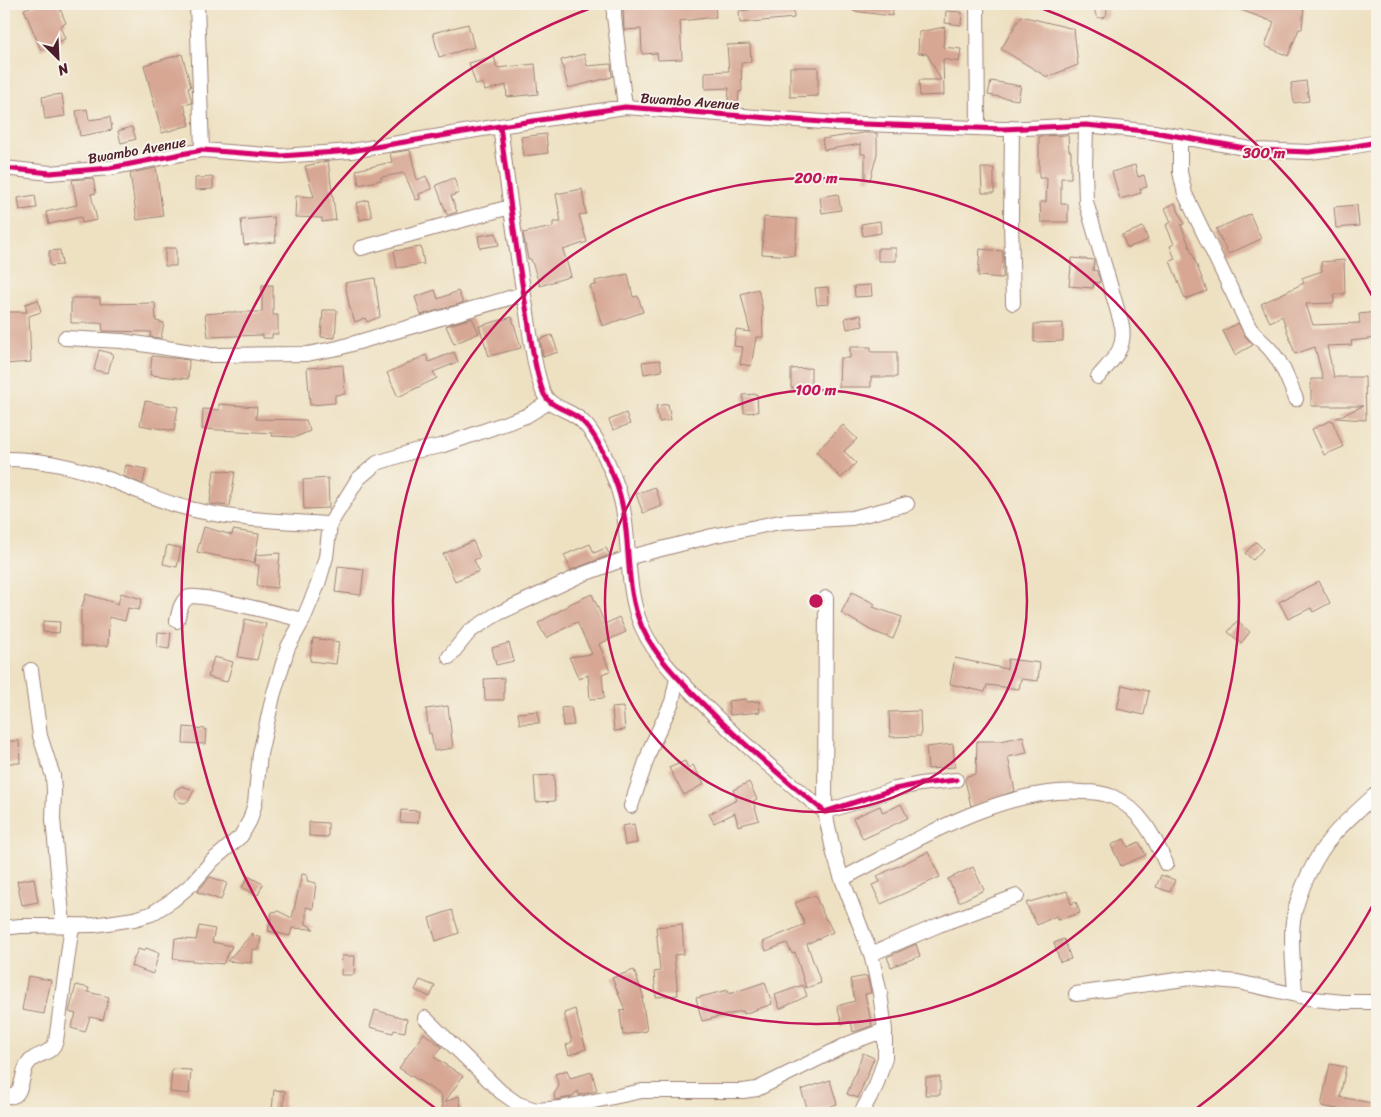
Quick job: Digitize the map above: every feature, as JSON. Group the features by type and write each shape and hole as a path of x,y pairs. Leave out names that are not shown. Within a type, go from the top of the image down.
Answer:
{"street":[{"path":"197,4 202,150"},
{"path":"614,4 625,108"},
{"path":"976,4 978,128"},
{"name":"Bwambo Avenue","path":"4,168 50,173 110,168 202,150 281,156 351,151 500,126 625,108 836,123 978,128 1086,125 1154,132 1256,150 1309,152 1377,142"},
{"path":"1086,125 1084,170 1086,202 1124,336 1118,352 1098,377"},
{"path":"500,126 523,294 539,379 549,402 565,409 580,419 593,433 616,481 627,528 632,588 637,615 645,635 678,678 723,724 771,768 825,812"},
{"path":"1012,128 1010,220 1013,303"},
{"path":"1180,136 1180,172 1185,194 1249,327 1257,338 1273,352 1296,399"},
{"path":"361,248 510,207"},
{"path":"65,338 122,341 211,355 307,354 338,348 523,294"},
{"path":"4,928 94,925 134,919 151,914 173,900 193,883 212,861 241,836 250,820 255,803 260,754 272,696 288,647 303,620 318,584 326,557 330,524 358,478 377,463 404,454 441,446 526,416 549,402"},
{"path":"4,459 28,459 61,465 113,481 154,498 209,514 234,518 330,524"},
{"path":"449,657 470,631 497,614 582,575 630,557 712,536 780,522 852,518 907,504"},
{"path":"177,621 182,604 187,598 196,596 239,604 303,620"},
{"path":"826,598 825,812 834,854 842,879 871,954 880,993 885,1030 885,1058 876,1086 861,1113"},
{"path":"4,1096 15,1095 20,1090 25,1068 30,1061 53,1049 56,1041 68,925 53,819 54,791 52,776 40,736 32,670"},
{"path":"631,806 651,747 672,702 678,678"},
{"path":"825,812 895,789 956,780"},
{"path":"842,879 984,809 1018,798 1046,792 1095,792 1112,797 1131,809 1147,825 1166,864"},
{"path":"1295,994 1292,948 1293,922 1298,896 1314,865 1334,834 1377,793"},
{"path":"871,954 948,921 1017,896"},
{"path":"1076,994 1191,978 1238,982 1314,999 1377,1002"},
{"path":"425,1018 501,1092 518,1104 536,1110 561,1108 642,1091 743,1091 756,1088 850,1043 885,1030"}],"building":[{"path":"38,4 58,4 66,23 60,26 65,39 41,50 24,9"},
{"path":"623,4 631,4 631,6 715,4 716,17 680,21 682,59 658,60 657,53 642,54 641,29 624,30"},
{"path":"749,4 793,4 794,18 740,23 739,11 749,10"},
{"path":"854,4 894,4 892,16 853,11"},
{"path":"1227,4 1281,4 1304,7 1302,29 1299,29 1288,56 1265,46 1274,22"},
{"path":"1099,6 1103,6 1107,12 1103,18 1099,18 1095,14 1095,10"},
{"path":"946,11 962,12 961,25 945,23"},
{"path":"1021,16 1074,29 1078,65 1047,77 1001,49"},
{"path":"468,24 474,47 439,57 433,33"},
{"path":"945,27 943,47 961,49 959,62 943,59 944,95 920,96 919,80 941,80 927,54 918,53 919,32"},
{"path":"750,44 751,62 741,63 742,91 739,92 738,104 728,103 729,88 705,89 705,72 729,71 727,45"},
{"path":"182,54 191,87 188,88 192,103 184,105 190,125 162,133 144,65"},
{"path":"584,54 587,66 611,64 612,77 568,88 561,60"},
{"path":"494,56 497,68 535,64 538,94 507,97 506,85 485,91 483,83 476,85 469,63"},
{"path":"790,67 818,67 818,96 790,97"},
{"path":"991,81 1021,86 1018,100 988,95"},
{"path":"1306,81 1309,101 1294,103 1291,83"},
{"path":"62,94 65,116 45,119 42,97"},
{"path":"87,109 89,120 110,117 112,130 80,136 76,111"},
{"path":"132,127 136,139 121,143 118,131"},
{"path":"863,133 877,133 877,154 870,180 865,179 865,154 861,154 861,144 824,150 822,139"},
{"path":"546,134 548,153 524,156 521,137"},
{"path":"1068,135 1069,151 1071,151 1071,178 1061,178 1061,204 1068,204 1068,222 1041,222 1040,202 1046,202 1047,178 1039,178 1039,136"},
{"path":"410,150 417,180 426,176 432,189 419,194 420,199 416,200 404,173 381,177 381,180 359,185 356,170 392,162 390,153"},
{"path":"328,161 336,220 322,222 322,218 295,217 296,196 314,197 305,166"},
{"path":"1135,165 1138,177 1144,175 1147,187 1140,189 1141,193 1120,199 1112,172"},
{"path":"156,168 163,216 137,220 130,173"},
{"path":"981,168 994,168 994,193 982,193"},
{"path":"213,177 213,189 195,190 195,178"},
{"path":"93,178 96,193 91,194 97,220 82,223 81,217 49,224 46,212 77,205 72,180"},
{"path":"454,178 459,193 451,196 457,212 447,215 436,185"},
{"path":"582,189 586,214 579,215 587,242 563,250 571,276 540,286 531,259 528,259 523,233 553,227 553,222 561,222 556,194"},
{"path":"838,194 841,210 822,213 820,197"},
{"path":"35,195 37,208 20,210 18,198"},
{"path":"368,200 372,217 360,220 356,203"},
{"path":"1175,203 1184,224 1181,225 1207,291 1185,299 1170,261 1175,259 1170,246 1174,244 1166,225 1171,222 1165,208"},
{"path":"1357,205 1359,226 1336,228 1334,207"},
{"path":"1250,214 1261,239 1228,254 1216,229"},
{"path":"274,217 276,242 244,245 241,220"},
{"path":"764,217 797,219 795,256 762,254"},
{"path":"880,221 881,233 863,236 861,224"},
{"path":"1143,227 1148,240 1127,248 1122,235"},
{"path":"496,233 499,245 480,248 478,236"},
{"path":"421,247 424,264 397,268 394,251"},
{"path":"165,248 176,248 176,266 165,266"},
{"path":"878,248 896,248 896,261 878,261"},
{"path":"980,249 1003,251 1003,278 978,276"},
{"path":"60,250 62,265 50,266 49,251"},
{"path":"1072,258 1094,260 1093,270 1097,271 1099,283 1094,282 1093,288 1069,286"},
{"path":"1344,260 1345,294 1334,294 1334,303 1306,304 1313,325 1360,323 1359,314 1377,312 1377,338 1351,341 1352,345 1327,346 1334,377 1365,377 1366,420 1336,418 1363,406 1311,406 1311,379 1323,379 1315,347 1295,354 1282,316 1270,322 1261,304 1304,283 1302,278 1322,271 1321,262"},
{"path":"628,274 633,297 638,296 643,312 602,326 590,286 596,285 595,281"},
{"path":"375,278 380,317 367,322 365,318 355,322 349,305 345,283"},
{"path":"262,285 273,285 273,315 278,315 278,334 272,334 272,338 263,338 263,335 208,337 205,314 262,312"},
{"path":"871,285 872,296 855,297 854,286"},
{"path":"828,287 829,304 817,305 815,288"},
{"path":"758,289 762,306 763,337 756,337 751,366 740,364 743,347 734,346 736,330 750,332 741,294"},
{"path":"435,290 438,299 458,291 463,303 421,315 415,297"},
{"path":"71,298 100,298 100,304 155,303 156,321 164,323 161,338 150,337 151,332 103,331 102,323 71,323"},
{"path":"38,300 41,312 29,316 31,362 4,364 4,312 27,312 25,304"},
{"path":"323,310 337,310 335,338 321,337"},
{"path":"861,315 863,326 847,329 845,318"},
{"path":"512,317 521,348 489,356 479,326"},
{"path":"472,318 479,333 454,344 446,326"},
{"path":"1063,323 1063,341 1034,342 1034,324"},
{"path":"1238,323 1245,336 1253,345 1235,355 1223,331"},
{"path":"552,335 558,352 543,357 540,339"},
{"path":"850,347 871,347 871,352 897,352 897,377 871,377 871,387 839,387 840,358 850,358"},
{"path":"99,350 113,354 108,373 94,370"},
{"path":"454,352 458,362 433,372 437,378 398,397 387,373 426,355 429,362"},
{"path":"152,356 189,360 188,379 150,375"},
{"path":"660,360 662,371 644,374 642,362"},
{"path":"343,365 345,394 335,395 335,403 310,405 307,368"},
{"path":"811,368 811,388 791,388 791,369"},
{"path":"757,394 758,412 744,413 743,395"},
{"path":"145,401 178,407 174,431 140,425"},
{"path":"219,404 257,407 256,419 306,420 310,431 296,437 272,436 273,433 202,429 203,409 219,410"},
{"path":"668,404 671,420 659,422 656,406"},
{"path":"626,413 630,424 613,430 609,420"},
{"path":"1332,420 1343,447 1324,455 1312,429"},
{"path":"843,425 857,439 844,451 856,463 841,478 816,452"},
{"path":"126,465 146,469 143,484 123,476"},
{"path":"214,470 235,472 230,506 210,504"},
{"path":"328,478 329,508 304,509 303,480"},
{"path":"655,487 662,506 643,513 636,494"},
{"path":"204,527 232,535 233,530 259,534 254,563 197,552"},
{"path":"473,541 480,557 474,560 479,571 455,581 443,554"},
{"path":"1256,542 1263,549 1253,560 1245,553"},
{"path":"590,544 594,553 606,548 610,555 571,570 564,555"},
{"path":"167,545 181,548 177,567 163,564"},
{"path":"280,553 277,588 257,586 259,565 255,565 256,555"},
{"path":"338,566 364,569 361,595 335,592"},
{"path":"1319,581 1330,603 1313,612 1311,608 1288,619 1279,602"},
{"path":"852,592 875,604 873,607 902,617 893,639 872,631 841,613"},
{"path":"121,593 142,599 139,610 128,608 125,621 109,617 108,646 81,646 81,610 86,594 118,604"},
{"path":"592,594 605,624 619,617 626,632 599,644 610,671 602,674 604,698 590,699 588,675 579,679 569,657 592,654 577,622 546,638 538,623 567,605"},
{"path":"245,619 266,624 257,660 238,657"},
{"path":"43,621 60,622 59,633 43,632"},
{"path":"1237,621 1250,632 1241,643 1228,632"},
{"path":"158,632 171,633 169,649 157,647"},
{"path":"313,638 339,642 336,664 310,661"},
{"path":"509,643 514,661 496,665 492,648"},
{"path":"214,657 233,662 227,682 208,677"},
{"path":"955,658 1007,669 1008,659 1040,663 1038,681 1021,679 1019,689 987,685 985,692 950,684"},
{"path":"504,678 504,700 485,700 484,679"},
{"path":"1122,685 1149,691 1144,715 1117,709"},
{"path":"746,699 746,702 759,701 760,712 730,715 728,701"},
{"path":"448,706 453,748 434,751 431,733 429,734 426,709"},
{"path":"571,707 574,725 563,726 561,708"},
{"path":"623,707 625,730 614,731 612,708"},
{"path":"538,711 539,723 520,724 518,713"},
{"path":"920,711 921,736 890,737 889,712"},
{"path":"184,727 206,729 205,744 183,743"},
{"path":"1023,736 1027,753 1008,757 1015,791 971,806 965,780 967,776 976,774 977,741 1001,741"},
{"path":"4,741 19,741 20,763 4,763"},
{"path":"953,744 955,767 928,769 926,747"},
{"path":"685,761 688,768 693,765 704,784 684,795 669,768"},
{"path":"554,775 555,801 536,802 534,776"},
{"path":"749,782 757,799 753,801 759,820 738,826 735,813 714,823 709,814 737,800 733,790"},
{"path":"182,786 194,790 189,800 185,803 179,802 174,796 175,790"},
{"path":"901,804 908,818 863,839 853,818 880,806 883,813"},
{"path":"401,810 419,811 418,823 400,822"},
{"path":"309,822 328,823 328,837 309,836"},
{"path":"634,824 637,843 625,845 622,826"},
{"path":"1124,839 1128,847 1139,842 1146,855 1121,866 1111,845"},
{"path":"928,852 940,877 881,904 872,885 880,882 877,876"},
{"path":"973,867 984,890 959,902 948,879"},
{"path":"302,874 307,875 307,881 316,883 313,909 306,907 306,924 314,929 292,928 290,936 268,931 272,912 278,911 292,918"},
{"path":"1161,875 1175,880 1170,892 1156,887"},
{"path":"248,876 263,884 258,895 242,888"},
{"path":"210,877 227,883 221,900 197,892"},
{"path":"34,878 38,902 22,905 17,881"},
{"path":"1067,891 1071,904 1076,902 1080,913 1058,920 1056,916 1037,925 1026,903"},
{"path":"815,895 833,932 807,944 821,983 806,988 795,952 792,954 787,943 766,951 763,942 805,924 795,903"},
{"path":"452,910 459,933 436,941 429,918"},
{"path":"682,924 684,954 674,955 678,995 656,997 654,972 660,971 656,927"},
{"path":"199,926 215,929 212,942 232,946 223,964 173,959 175,938 196,940"},
{"path":"253,933 253,936 261,937 259,950 252,949 251,963 227,961"},
{"path":"1064,939 1071,959 1060,962 1054,943"},
{"path":"916,944 920,956 891,967 887,957"},
{"path":"146,948 159,953 153,974 131,966 138,949 144,951"},
{"path":"342,956 355,956 354,975 341,975"},
{"path":"634,970 644,998 642,998 647,1031 623,1035 620,1011 625,1010 612,978"},
{"path":"28,976 51,980 44,1014 22,1010"},
{"path":"867,976 871,993 865,994 872,1026 853,1032 851,1021 842,1024 837,1006 855,1001 850,979"},
{"path":"420,980 435,986 430,997 415,990"},
{"path":"765,982 772,1004 744,1014 743,1011 702,1021 696,998 728,990 729,994"},
{"path":"76,985 89,988 88,992 109,997 103,1020 90,1017 85,1032 71,1028 76,1014 69,1012"},
{"path":"803,985 807,996 780,1009 775,995"},
{"path":"575,1009 586,1049 569,1055 566,1045 572,1042 564,1013"},
{"path":"375,1010 407,1019 405,1032 394,1030 393,1033 370,1027"},
{"path":"424,1033 442,1047 434,1057 463,1076 445,1102 459,1096 462,1113 443,1113 441,1095 399,1068"},
{"path":"863,1053 874,1058 858,1098 847,1094"},
{"path":"1330,1064 1346,1067 1340,1097 1377,1104 1377,1113 1359,1113 1321,1106"},
{"path":"172,1069 191,1070 189,1094 170,1092"},
{"path":"567,1070 570,1078 592,1072 597,1091 579,1095 578,1091 571,1097 555,1100 554,1094 559,1086 555,1074"},
{"path":"926,1077 940,1077 940,1095 925,1095"},
{"path":"830,1080 837,1104 809,1113 801,1090"},
{"path":"274,1090 285,1091 283,1111 272,1110"}],"cycle path":[{"path":"4,168 50,173 110,168 202,150 281,156 351,151 625,107 836,123 1003,129 1086,125 1154,132 1256,150 1309,152 1377,142"},
{"path":"500,126 512,220 537,373 546,397 554,405 576,416 587,426 608,463 624,512 633,600 643,629 656,651 681,681 729,729 776,772 825,812 895,789 956,780"}]}
